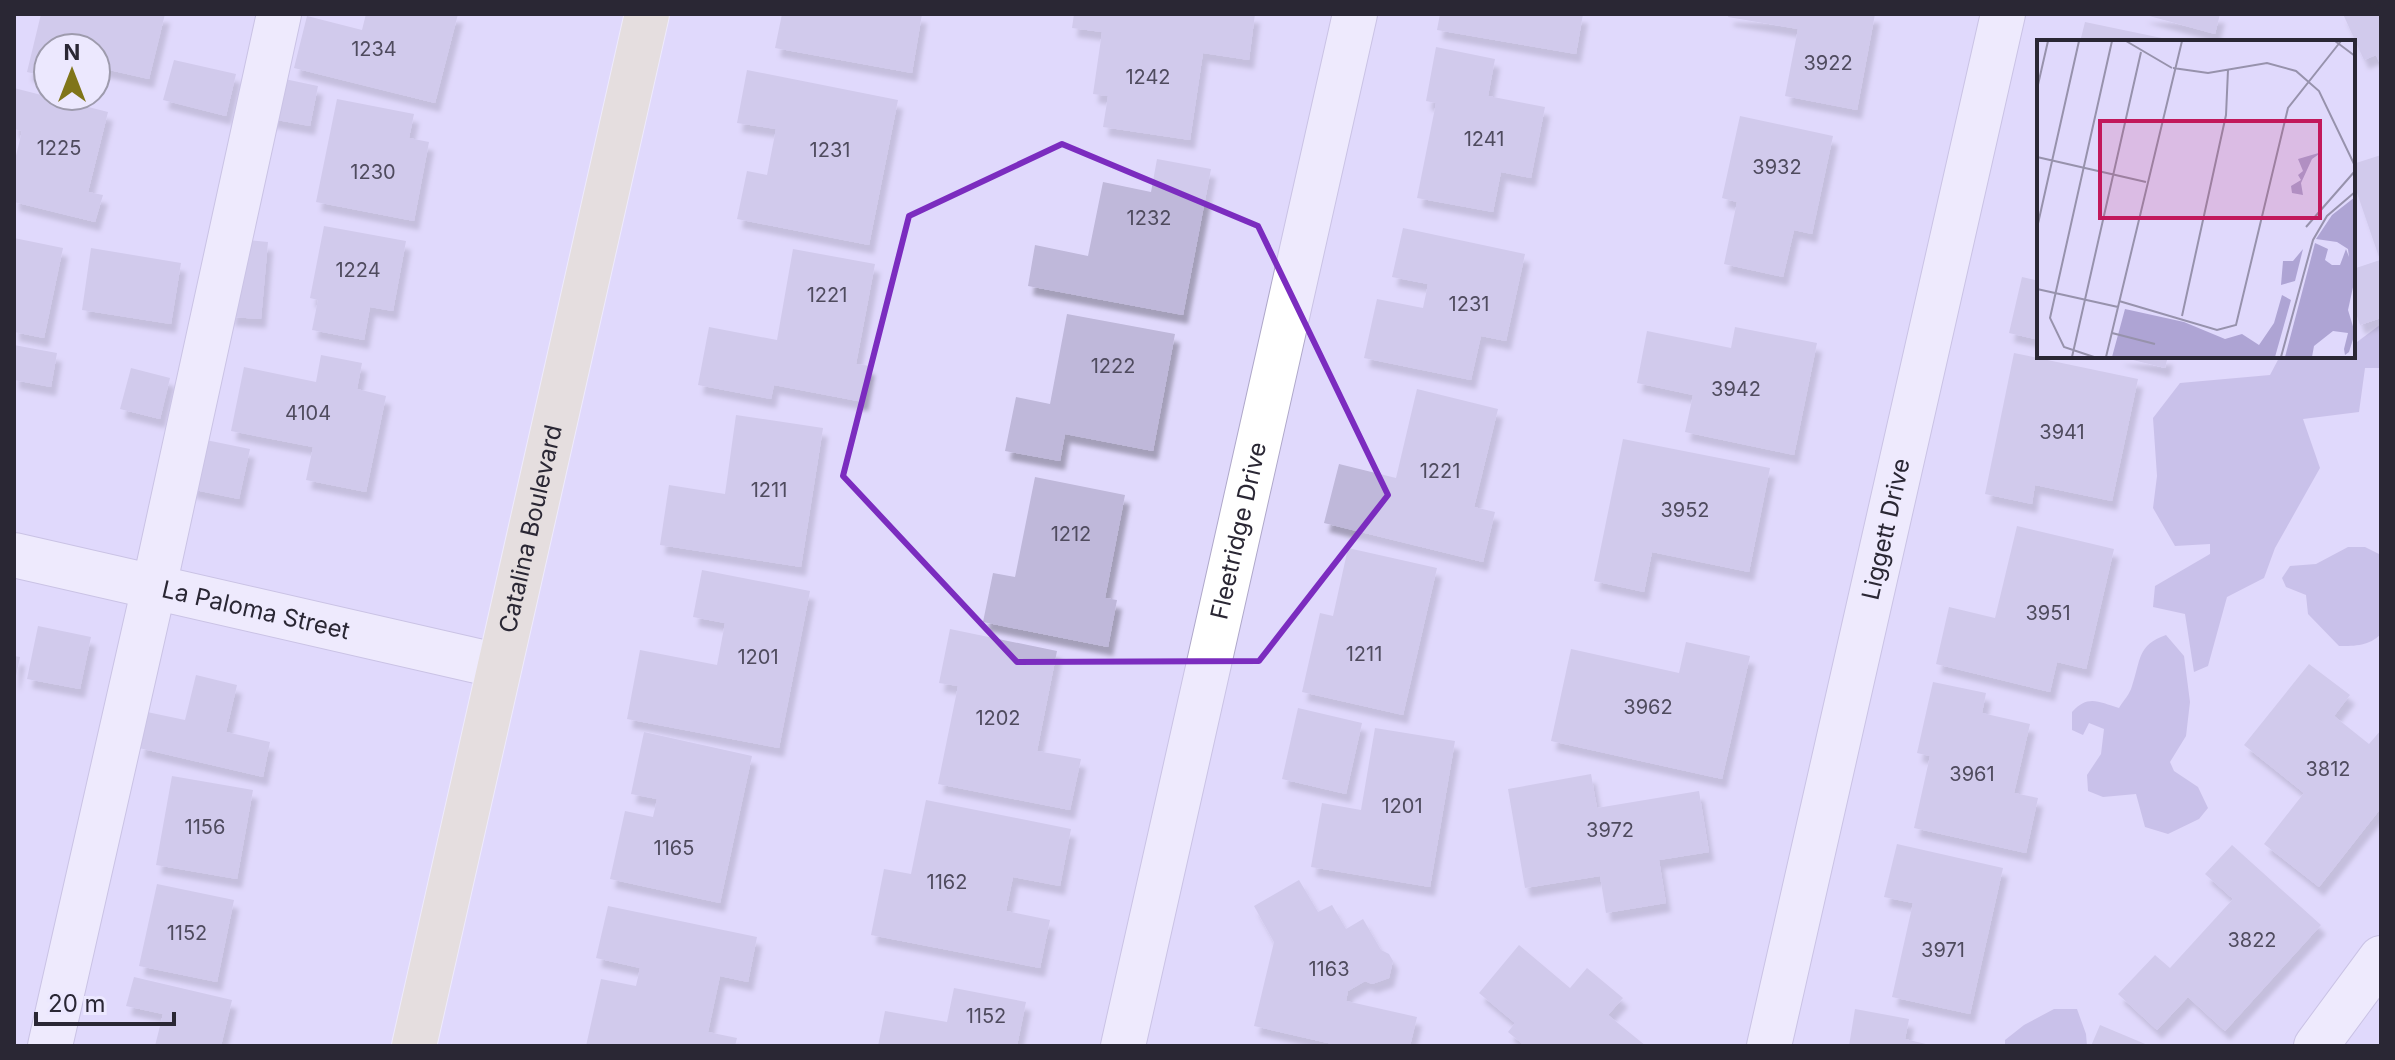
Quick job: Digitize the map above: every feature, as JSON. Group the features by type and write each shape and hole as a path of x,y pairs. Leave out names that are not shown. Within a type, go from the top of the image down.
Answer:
{"main road":[{"name":"Catalina Boulevard","path":"414,1046 647,14"}],"street":[{"path":"50,1046 279,14"},
{"name":"Fleetridge Drive","path":"1123,1046 1355,14"},
{"name":"Liggett Drive","path":"1769,1046 2003,14"},
{"name":"La Paloma Street","path":"14,555 499,666"},
{"path":"2316,1046 2381,958"}],"highlighted area":[{"path":"1062,144 1258,226 1388,495 1259,661 1017,662 843,476 909,216"}],"shaded area":[{"path":"2381,324 2381,368 2365,368 2359,412 2303,419 2320,468 2275,548 2264,578 2227,597 2208,666 2194,672 2185,614 2153,607 2155,586 2210,554 2210,544 2175,546 2153,508 2157,476 2153,418 2180,383 2270,375 2279,358 2355,358 2355,344"},
{"path":"2348,547 2365,547 2381,555 2381,634 2367,643 2339,646 2308,614 2306,595 2286,587 2282,578 2290,566 2316,564"},
{"path":"2166,635 2184,656 2190,702 2186,736 2170,762 2174,771 2198,787 2208,808 2199,819 2168,834 2145,827 2136,794 2103,797 2088,791 2087,775 2101,754 2104,729 2089,723 2083,735 2072,730 2072,712 2083,703 2094,701 2119,708 2131,689 2145,649"},
{"path":"2054,1009 2077,1009 2087,1046 2005,1046 2005,1040 2024,1025"}],"building":[{"path":"41,14 165,14 149,79 112,71 112,32 37,32"},
{"path":"366,14 458,14 435,103 294,68 307,16 362,30"},
{"path":"782,14 922,14 912,73 775,48"},
{"path":"1074,14 1255,14 1249,60 1203,53 1190,140 1103,127 1108,96 1093,94 1102,32 1072,28"},
{"path":"1440,14 1583,14 1576,54 1437,30"},
{"path":"1729,14 1875,14 1857,110 1785,96 1798,29 1728,17"},
{"path":"2142,14 2220,14 2215,34"},
{"path":"2343,14 2381,14 2381,66 2376,55 2364,60"},
{"path":"2085,22 2171,40 2080,40"},
{"path":"1436,47 1495,59 1488,96 1545,107 1531,178 1501,172 1493,212 1417,198 1436,103 1426,101"},
{"path":"32,51 32,73 27,72"},
{"path":"174,60 236,74 226,116 163,100"},
{"path":"747,70 898,100 869,245 737,219 747,171 767,175 776,129 737,123"},
{"path":"275,77 318,86 310,126 266,118"},
{"path":"14,88 32,93 32,112 108,112 88,192 103,195 95,222 14,202 14,164 22,131 14,129"},
{"path":"337,99 414,114 409,138 429,142 414,221 316,202"},
{"path":"1740,116 1833,136 1812,234 1794,230 1783,277 1724,264 1737,202 1722,198"},
{"path":"2381,155 2381,318 2360,325 2355,310 2355,268 2380,260 2355,187 2355,163"},
{"path":"1157,159 1211,169 1183,315 1028,286 1035,245 1088,256 1103,182 1151,192"},
{"path":"324,226 406,241 393,311 370,307 364,340 312,330 318,300 310,298"},
{"path":"1403,228 1525,254 1506,341 1481,336 1471,380 1364,358 1377,299 1423,308 1428,284 1392,277"},
{"path":"14,238 63,248 44,338 14,332"},
{"path":"237,239 268,242 261,319 230,317"},
{"path":"91,248 181,263 171,324 82,310"},
{"path":"793,249 875,264 856,364 870,366 863,402 774,385 771,399 698,385 709,327 777,340"},
{"path":"2022,277 2037,281 2037,340 2009,333"},
{"path":"1067,314 1175,334 1153,451 1065,434 1060,461 1005,451 1016,397 1050,404"},
{"path":"1735,327 1817,343 1794,455 1685,432 1693,395 1637,383 1647,331 1731,348"},
{"path":"14,345 57,353 51,387 14,380"},
{"path":"2014,353 2138,379 2112,501 2035,485 2032,504 1985,494"},
{"path":"321,355 362,363 357,389 386,396 366,492 306,480 313,447 231,431 244,367 316,382"},
{"path":"2125,358 2168,358 2165,368"},
{"path":"131,368 170,378 160,419 120,409"},
{"path":"1417,389 1498,409 1474,507 1495,512 1483,562 1324,523 1339,464 1396,478"},
{"path":"736,415 823,428 801,567 660,545 669,485 725,494"},
{"path":"201,439 250,449 239,499 190,489"},
{"path":"1623,439 1770,468 1749,572 1652,552 1644,592 1594,581"},
{"path":"1035,477 1125,495 1105,598 1117,600 1108,647 983,622 993,573 1015,577"},
{"path":"2017,526 2114,549 2086,669 2057,662 2050,692 1936,664 1949,607 1995,618"},
{"path":"1348,548 1437,568 1403,715 1302,692 1320,613 1333,616"},
{"path":"702,570 810,591 779,748 627,719 640,650 717,665 725,623 693,617"},
{"path":"38,626 91,637 80,689 27,679"},
{"path":"950,629 1057,651 1037,751 1081,759 1070,810 938,784 958,686 939,683"},
{"path":"1686,642 1750,656 1722,779 1551,741 1571,649 1679,673"},
{"path":"14,656 20,657 15,681 14,681"},
{"path":"2309,664 2350,695 2334,716 2369,744 2381,730 2381,808 2319,887 2264,844 2304,793 2244,745"},
{"path":"196,675 237,685 226,732 270,742 263,777 139,748 147,712 185,720"},
{"path":"1933,682 1986,693 1982,713 2030,724 2014,793 2038,798 2026,853 1914,828 1930,756 1917,753"},
{"path":"1298,708 1362,723 1346,794 1282,779"},
{"path":"1375,728 1455,741 1430,887 1311,867 1322,803 1361,810"},
{"path":"644,732 752,756 720,903 610,879 625,811 653,817 657,799 631,794"},
{"path":"1591,774 1597,808 1699,791 1709,852 1659,860 1666,903 1606,913 1600,876 1525,888 1508,789"},
{"path":"172,776 253,790 237,879 156,865"},
{"path":"926,800 1071,829 1060,886 1013,877 1006,911 1050,920 1040,968 871,935 884,869 911,874"},
{"path":"1897,844 2003,868 1970,1014 1892,997 1913,903 1884,897"},
{"path":"2232,845 2321,925 2225,1031 2188,997 2157,1030 2118,994 2155,955 2170,968 2233,899 2205,874"},
{"path":"1299,880 1318,912 1332,905 1346,929 1363,919 1381,950 1389,954 1393,961 1389,978 1372,984 1365,981 1348,991 1346,1001 1417,1017 1410,1046 1341,1046 1254,1026 1274,942 1254,906"},
{"path":"157,884 234,900 217,982 139,966"},
{"path":"608,906 757,937 748,982 720,976 708,1032 737,1038 735,1046 586,1046 601,979 636,986 640,968 596,958"},
{"path":"1519,945 1570,988 1587,968 1623,998 1608,1015 1646,1046 1525,1046 1508,1032 1515,1023 1479,993"},
{"path":"134,977 232,1000 221,1046 155,1046 163,1014 126,1006"},
{"path":"954,988 1026,1002 1017,1046 878,1046 885,1011 947,1022"},
{"path":"1855,1009 1909,1019 1905,1039 1934,1046 1849,1046"},
{"path":"2100,1025 2150,1046 2091,1046"}]}
